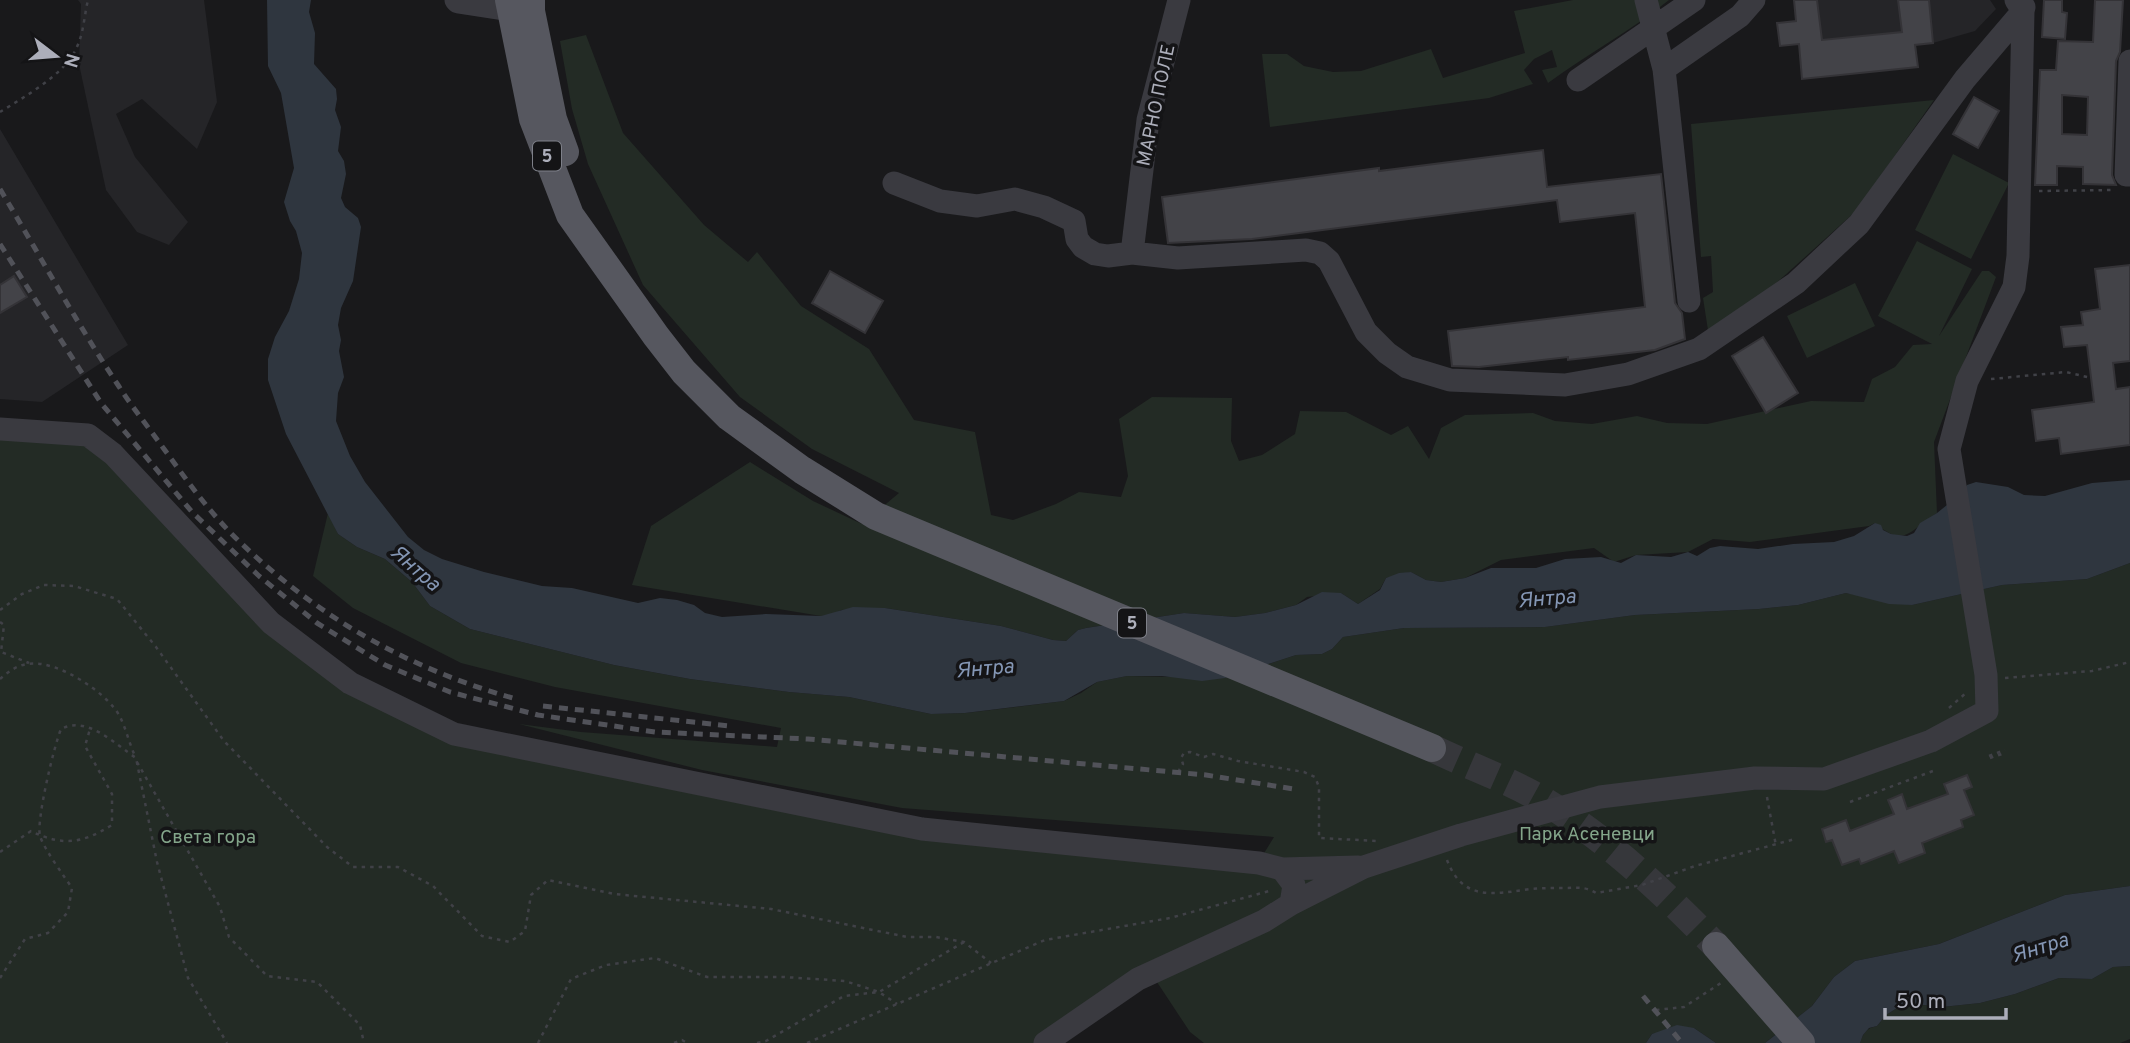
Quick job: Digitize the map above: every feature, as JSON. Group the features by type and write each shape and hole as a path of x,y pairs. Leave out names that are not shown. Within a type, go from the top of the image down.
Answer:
{"main road":[{"name":"5","path":"517,3 531,11 553,119 581,198 628,295 684,372 729,416 802,470 876,516 1432,748"},
{"path":"1716,946 1801,1043"}],"street":[{"path":"456,0 517,3"},
{"name":"МАРНО ПОЛЕ","path":"1132,253 1148,120 1179,0"},
{"path":"1646,0 1664,68 1689,301"},
{"path":"1578,80 1694,0"},
{"path":"1664,68 1740,16 1754,0"},
{"path":"894,183 940,201 977,206 1014,199 1044,207 1074,221 1077,239 1083,247 1095,254 1108,256 1132,253 1178,258 1306,250 1320,253 1329,261 1366,332 1387,354 1406,367 1450,380 1564,385 1628,374 1699,349 1805,274 1859,224 2022,4"},
{"path":"1045,1043 1138,979 1264,921 1289,886 1364,867 1440,842 1600,797 1755,778 1824,779 1931,741 1987,711 1986,675 1949,449 1967,381 2014,287 2018,256 2022,4"},
{"path":"2128,175 2130,61"},
{"path":"0,429 88,435 113,454 271,623 349,683 454,734 922,829 1259,863 1289,886"},
{"path":"1289,886 1364,867"}],"path":[{"path":"0,112 64,67 76,49 85,22 88,0"},
{"path":"2019,192 2119,190 2128,175"},
{"path":"1967,381 2066,372 2091,378"},
{"path":"0,610 22,594 44,585 74,586 117,599 224,741 327,847 353,867 398,867 433,887 482,936 510,942 525,931 531,895 548,880 614,894 771,909 907,937 936,937 964,942 991,963"},
{"path":"0,622 4,625 1,652 29,663 62,669 90,685 119,714 136,758 220,907 229,937 267,976 317,982 360,1025 364,1043"},
{"path":"1986,675 1997,679 2092,671 2130,662"},
{"path":"0,679 11,670 29,663"},
{"path":"0,978 25,939 48,933 68,912 72,888 40,836 54,746 61,729 67,725 90,728 136,758 157,862 188,978 227,1043"},
{"path":"0,852 31,831 40,836 79,842 112,825 112,794 85,746 90,728"},
{"path":"1178,772 1183,764 1181,758 1184,753 1190,752 1199,756 1213,754 1304,772 1315,777 1319,787 1319,838 1381,841"},
{"path":"1990,757 2005,752"},
{"path":"1850,802 1933,771"},
{"path":"1771,827 1776,846"},
{"path":"1440,842 1451,870 1463,885 1478,893 1587,887 1596,893 1642,885 1695,866 1795,839"},
{"path":"807,1043 1045,940 1170,918 1289,886"},
{"path":"757,1043 766,1041 844,996 879,992 964,942"},
{"path":"538,1043 571,979 606,965 655,958 707,976 784,976 845,981 879,992 897,1004"},
{"path":"1656,1010 1684,1007 1745,979"},
{"path":"674,1043 682,1040 687,1043"}],"shaded area":[{"path":"78,0 204,0 217,102 197,149 142,99 116,114 135,157 188,222 169,245 137,232 106,190 79,64 81,4"},
{"path":"1794,0 1990,0 1996,9 1975,31 1916,45 1918,67 1802,79"},
{"path":"0,129 128,345 42,402 0,399"}],"green space":[{"path":"1573,0 1669,0 1548,83 1542,70 1557,67 1552,50 1534,59 1524,70 1533,84 1489,98 1270,127 1262,54 1287,54 1304,66 1333,72 1361,71 1431,49 1443,78 1525,53 1514,11"},
{"path":"586,35 623,133 704,225 748,262 757,252 801,306 869,349 914,420 975,432 991,515 1013,520 1079,492 1121,497 1128,476 1119,419 1152,397 1232,398 1231,441 1239,461 1262,455 1295,434 1300,411 1346,412 1391,435 1408,426 1429,459 1441,428 1465,415 1533,413 1555,421 1592,424 1637,416 1667,423 1707,424 1811,401 1864,402 1872,379 1895,367 1913,345 1932,344 1878,316 1917,241 1972,269 1939,336 1982,271 1989,271 1996,277 1934,442 1937,513 1901,536 1885,531 1875,523 1750,542 1713,539 1688,552 1636,555 1614,562 1594,548 1501,560 1465,578 1441,582 1426,580 1411,572 1386,578 1380,589 1358,604 1341,593 1307,597 1296,605 1265,613 1235,617 1184,613 1086,628 1078,630 1066,641 1001,626 885,608 841,610 832,615 821,616 632,585 651,526 750,462 813,501 862,524 899,493 812,449 740,397 643,285 588,164 572,109 560,41"},
{"path":"1934,100 1856,211 1710,343 1703,298 1713,292 1711,256 1701,257 1691,124"},
{"path":"1953,154 2009,183 1971,259 1915,230"},
{"path":"1855,283 1875,326 1807,358 1787,316"},
{"path":"0,429 88,435 271,623 454,734 922,829 1258,863 1274,837 902,808 702,770 519,724 581,732 777,747 781,728 555,687 461,663 353,608 313,576 328,513 338,534 357,547 385,559 412,582 430,606 470,629 614,665 690,679 849,697 931,714 966,713 1064,701 1097,682 1127,676 1225,678 1296,655 1322,654 1332,649 1343,637 1404,628 1545,627 1635,615 1798,605 1846,593 1912,605 2002,585 2087,579 2130,563 2130,886 2065,895 1939,944 1855,961 1834,977 1812,1006 1765,1043 1716,1043 1694,1028 1652,1034 1646,1043 1204,1043 1190,1032 1151,973 1045,1043 0,1043"},
{"path":"2130,966 2130,1039 2120,1043 1860,1043 1866,1032 1905,1003 1942,1007 1980,1003 2059,978 2092,979 2113,967"}],"water":[{"name":"Янтра","path":"267,0 311,0 309,12 315,33 314,64 336,89 335,110 341,127 338,151 344,161 346,174 341,198 345,207 358,218 361,227 353,281 341,308 338,325 344,377 338,393 336,421 350,456 365,482 408,537 424,550 442,559 484,572 542,586 572,588 638,603 660,598 677,600 694,605 705,613 722,617 766,614 821,616 853,607 885,608 1001,626 1066,641 1078,630 1086,628 1184,613 1235,617 1265,613 1296,605 1322,592 1341,593 1358,604 1380,590 1386,578 1399,573 1411,572 1426,580 1441,582 1465,578 1491,568 1536,568 1565,559 1601,557 1621,563 1636,555 1671,557 1688,552 1697,556 1710,548 1720,546 1758,549 1834,542 1854,536 1875,523 1891,534 1907,536 1914,533 1920,523 1962,493 1967,485 1976,482 2008,487 2024,495 2045,496 2092,483 2130,480 2130,563 2087,579 2002,585 1912,605 1889,604 1846,593 1798,605 1635,615 1545,627 1404,628 1343,637 1332,649 1322,654 1296,655 1225,678 1202,681 1162,676 1127,676 1097,682 1064,701 965,713 931,714 849,697 690,679 614,665 470,629 430,606 412,582 385,559 357,547 338,534 286,434 268,380 268,359 275,337 289,311 299,279 302,253 284,202 294,168 281,93 268,66"},
{"name":"Янтра","path":"2130,886 2130,966 2113,967 2092,979 2059,978 1980,1003 1942,1007 1905,1003 1886,1015 1877,1026 1869,1028 1860,1043 1765,1043 1812,1006 1834,977 1855,961 1939,944 2065,895"},
{"path":"1677,1025 1694,1028 1716,1043 1646,1043 1652,1034"}],"building":[{"path":"1794,0 1817,0 1822,40 1902,32 1898,0 1929,0 1933,43 1915,45 1918,67 1802,79 1799,44 1780,46 1777,23 1796,21"},
{"path":"2044,0 2062,0 2062,12 2067,13 2065,39 2042,37"},
{"path":"2095,0 2123,0 2120,52 2116,61 2112,175 2116,185 2083,184 2083,167 2057,166 2057,185 2035,185 2040,70 2056,70 2058,41 2093,42","holes":["2062,95 2088,97 2087,135 2062,134"]},
{"path":"1974,97 1999,111 1978,148 1953,134"},
{"path":"1543,150 1547,187 1661,174 1675,303 1682,313 1685,339 1655,350 1568,360 1568,357 1479,367 1452,366 1448,331 1645,307 1635,213 1560,222 1557,200 1252,239 1168,243 1162,197 1379,168 1379,171"},
{"path":"2130,265 2130,361 2113,363 2116,389 2130,387 2130,445 2061,454 2059,438 2036,441 2032,410 2094,402 2087,345 2064,347 2061,327 2083,325 2081,312 2100,309 2095,269"},
{"path":"830,271 883,301 865,333 812,303"},
{"path":"14,276 27,297 0,313 0,285"},
{"path":"1763,337 1798,393 1766,413 1732,356"},
{"path":"1967,775 1972,787 1964,790 1974,815 1961,820 1963,827 1922,843 1925,853 1899,863 1894,851 1861,864 1859,859 1842,865 1832,840 1826,842 1822,829 1846,820 1850,831 1894,814 1888,800 1902,794 1907,809 1948,794 1944,784"}],"tunnel":[{"path":"1432,748 1513,785 1564,813 1632,866 1716,946"}],"railway":[{"path":"0,189 123,393 191,486 231,533 304,596 369,639 440,673 516,699"},
{"path":"0,244 101,403 192,512 259,576 317,623 385,665 450,692 538,715 655,732 808,739 1206,775 1294,789"},
{"path":"543,706 730,726"},
{"path":"1643,996 1682,1043"}],"park label":[{"name":"Парк Асеневци","path":"1587,833"},
{"name":"Света гора","path":"208,836"}]}
